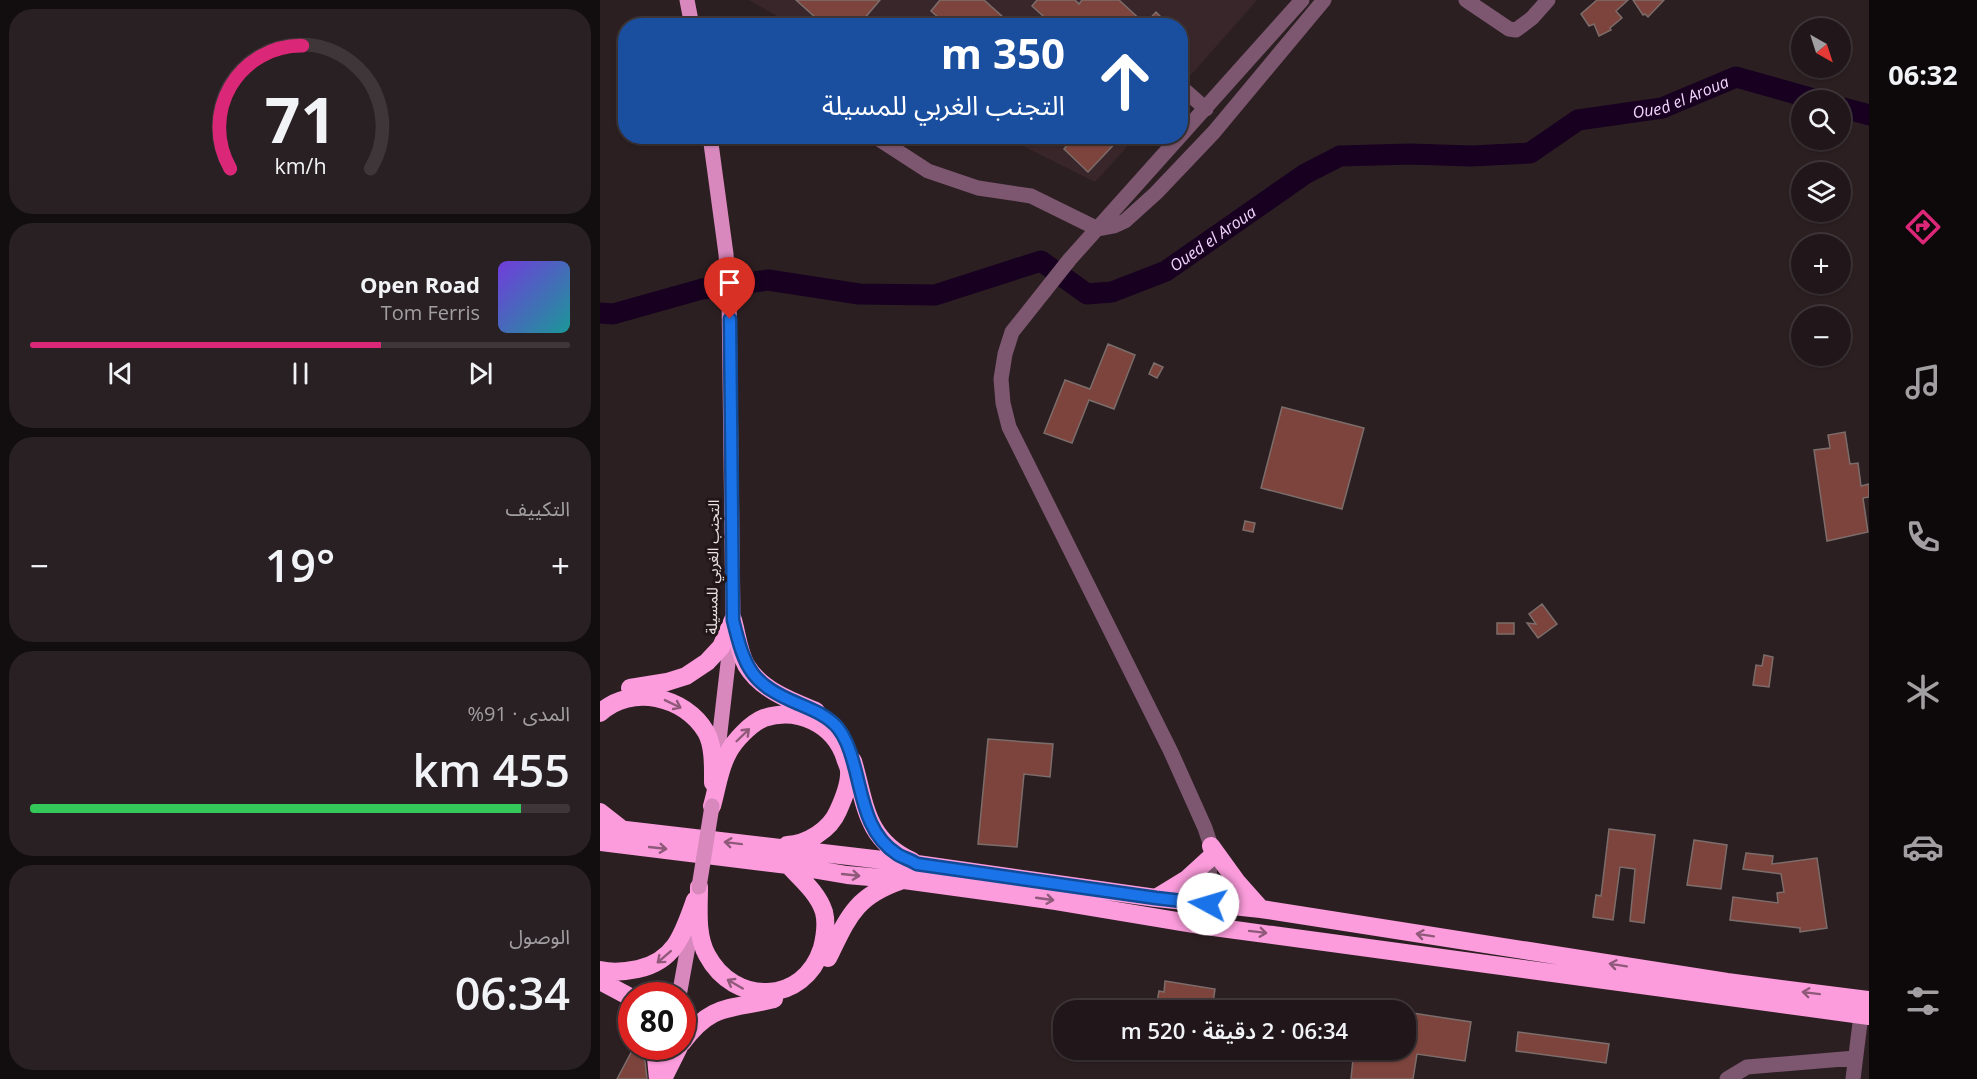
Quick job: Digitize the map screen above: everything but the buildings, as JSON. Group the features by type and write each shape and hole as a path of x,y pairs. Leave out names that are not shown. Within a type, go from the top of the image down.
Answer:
{"highway":[{"path":"600,702 635,686 667,682 686,676 706,662 721,647 733,620"},
{"path":"733,620 746,664 758,680 776,693 822,714 838,728 851,753 872,827 896,853 917,864"},
{"path":"600,713 625,698 650,697 672,702 693,716 707,734 712,755 712,806"},
{"path":"712,806 728,753 737,740 763,719 790,714 811,719 831,732 842,748 849,771 844,798 836,816 826,829 798,845 766,847"},
{"path":"600,812 624,838"},
{"path":"600,827 624,838 847,875 904,880 1056,901 1206,926 1866,1010"},
{"path":"600,855 624,838"},
{"path":"600,842 624,838 766,847 917,864 1156,898 1262,909 1728,982 1866,1010"},
{"path":"1156,898 1187,879 1210,852 1262,909"},
{"path":"699,887 700,934 706,954 719,972 737,987 756,992 770,992 793,986 808,974 818,958 826,933 824,912 815,894 789,865"},
{"path":"696,1026 713,1012 728,1007 764,1002 795,993 808,983 825,963 853,909 883,887 904,880"},
{"path":"600,970 624,972 657,964 672,951 688,921 699,887"},
{"path":"600,981 618,991"},
{"path":"657,1060 660,1079"},
{"path":"660,1079 671,1060"}],"main road":[{"path":"687,0 690,18"},
{"name":"التجنب الغربي للمسيلة","path":"682,982 712,806 720,712 733,620 729,296 726,254 711,144"},
{"path":"660,1079 665,1060"}],"street":[{"path":"1188,129 1302,0"},
{"path":"886,144 928,171 978,188 1031,196 1098,229 1114,226 1125,221 1156,193 1214,132 1324,0"},
{"path":"1466,0 1509,29 1516,30 1532,18 1548,0"},
{"path":"1251,58 1265,69"},
{"path":"1188,96 1214,132"},
{"path":"1175,144 1070,259 1012,332 1005,354 1001,380 1003,403 1009,427 1180,772 1210,852 1206,926"},
{"path":"1853,1079 1855,1058 1866,1010"},
{"path":"1727,1079 1747,1068 1855,1058"}],"shaded area":[{"path":"749,0 1257,0 1188,78 1188,18 781,18"},
{"path":"1019,144 1130,144 1095,182"}],"waterway":[{"name":"Oued el Aroua","path":"600,313 613,314 702,289 768,280 859,294 935,295 1041,261 1087,294 1112,292 1166,271 1305,174 1340,156 1410,154 1471,156 1530,153 1578,120 1662,108 1736,77 1791,92"},
{"name":"Oued el Aroua","path":"1851,110 1869,115"}],"route":[{"path":"730,319 733,620 741,650 746,664 758,680 776,693 822,714 838,728 851,753 872,827 896,853 917,864 1208,904"}]}
